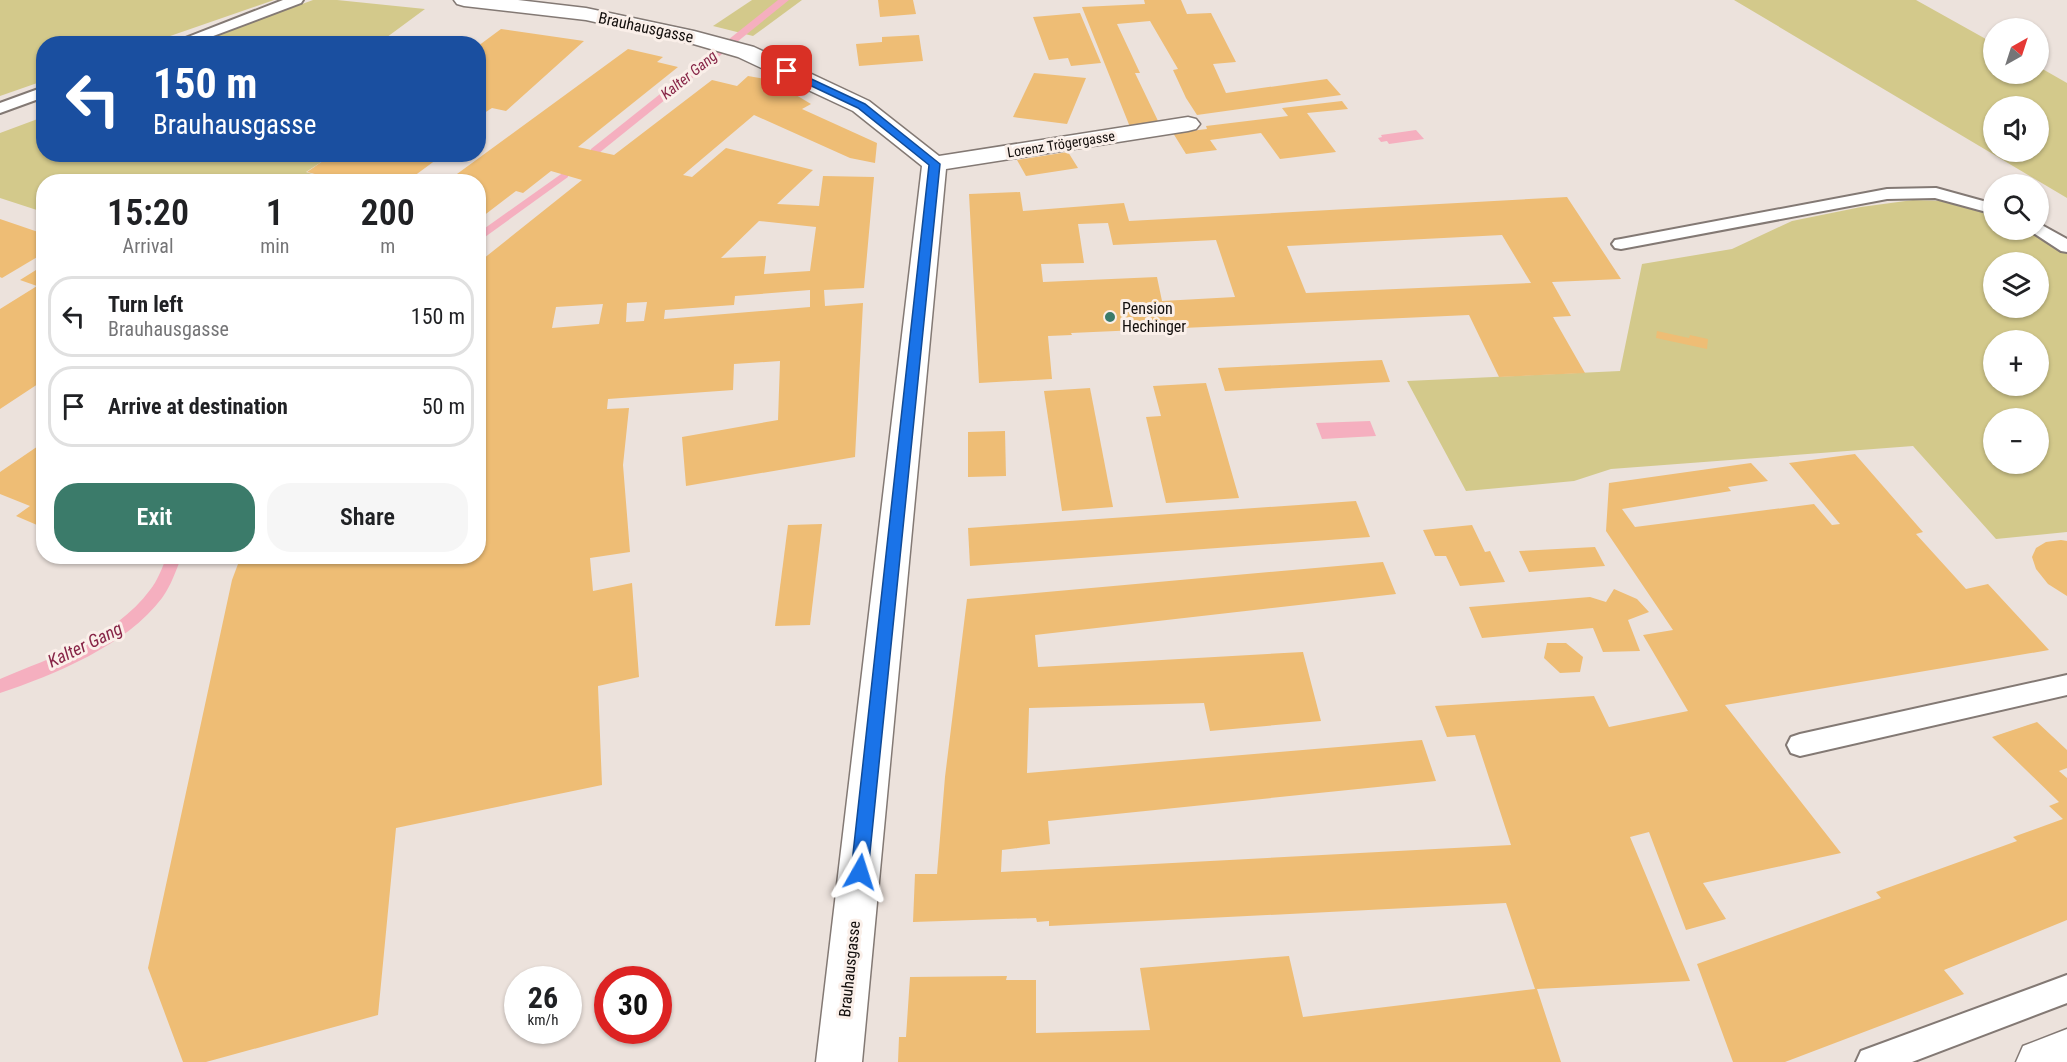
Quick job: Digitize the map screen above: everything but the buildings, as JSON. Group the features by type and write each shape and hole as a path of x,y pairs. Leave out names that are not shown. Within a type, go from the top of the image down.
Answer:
{"street":[{"name":"Brauhausgasse","path":"464,0 591,7 746,52 861,106 934,164 839,1062"},
{"name":"Lorenz Trögergasse","path":"934,164 1188,124"},
{"path":"2039,1062 2067,1051"}],"lane":[{"path":"199,36 296,0"},
{"path":"0,108 36,95"},
{"path":"1621,244 1887,194 1936,193 1983,206"},
{"path":"2049,235 2067,246"},
{"path":"1800,745 2067,685"},
{"path":"1872,1062 2067,989"}],"shaded area":[{"path":"0,0 274,0 170,36 36,36 36,83 0,96"},
{"path":"313,0 337,0 425,9 388,36 215,36"},
{"path":"752,0 802,0 753,36 713,26"},
{"path":"1734,0 1916,0 1983,37 1983,84 2049,84 2049,73 2067,83 2067,198 2049,187 2049,174 2027,174 2006,162 2049,162 2049,96 1983,96 1983,148"},
{"path":"36,120 36,162 321,162 306,172 312,174 36,174 36,210 0,198 0,133"},
{"path":"1416,130 1424,139 1389,144 1387,141 1381,142 1378,138 1382,137 1381,135"},
{"path":"1913,200 1947,201 1983,210 1983,240 2048,240 2067,252 2067,532 1996,539 1913,446 1611,469 1574,481 1466,491 1407,381 1620,371 1642,264 1732,249 1792,221 1861,207"},
{"path":"1370,421 1376,436 1322,439 1316,423"}],"waterway":[{"name":"Kalter Gang","path":"595,151 784,0"},
{"name":"Kalter Gang","path":"486,233 564,175"},
{"name":"Kalter Gang","path":"0,686 85,650 124,626 156,594 171,564"}],"place":[{"name":"Pension Hechinger","path":"1110,317"}],"route":[{"path":"787,71 861,106 934,164 860,872"}]}
